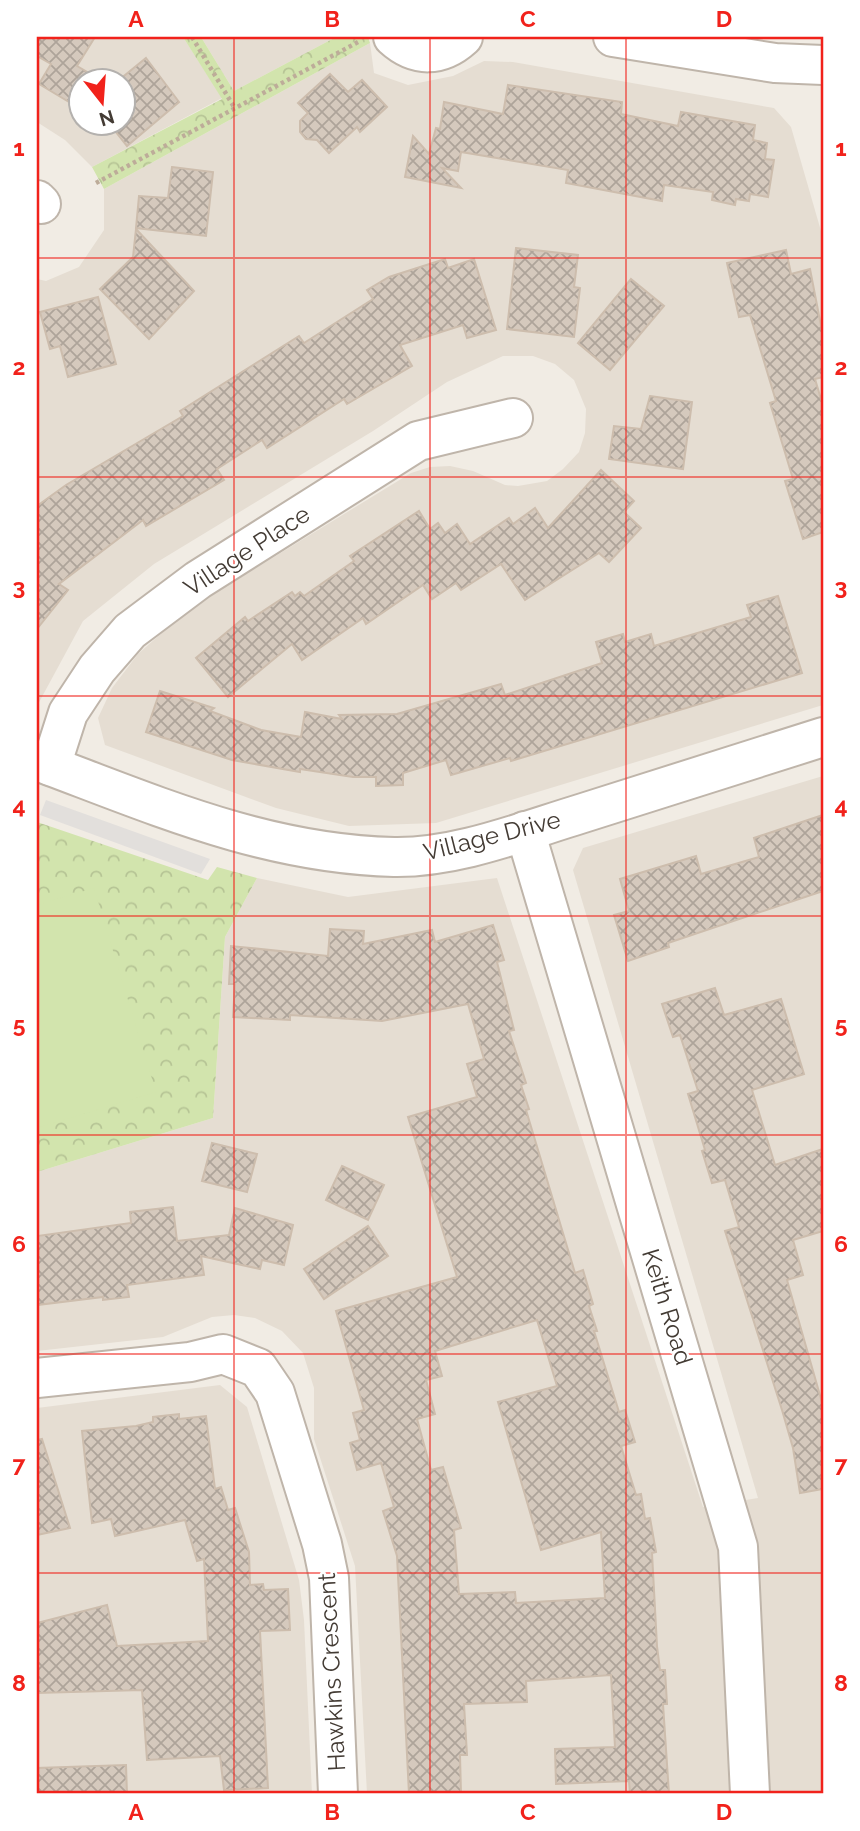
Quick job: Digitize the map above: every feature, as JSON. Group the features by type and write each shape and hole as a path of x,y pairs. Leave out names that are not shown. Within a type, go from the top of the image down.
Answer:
{"street":[{"path":"393,37 404,47 421,53 436,53 451,47 463,37"},
{"path":"613,37 775,63 823,65"},
{"name":"Village Place","path":"44,764 68,713 97,668 130,631 189,587 418,441 513,418"},
{"name":"Village Drive","path":"44,764 172,814 303,849 394,857 419,855 525,831 823,737"},
{"name":"Keith Road","path":"525,831 738,1547 750,1794"},
{"name":"Hawkins Crescent","path":"37,1378 190,1362 223,1354 258,1368 275,1393 322,1544 329,1578 338,1794"}],"path":[{"path":"192,37 234,107"},
{"path":"96,183 368,37"}],"shaded area":[{"path":"37,37 183,37 222,98 92,167 65,140 37,122"},
{"path":"201,37 336,37 234,91"},
{"path":"370,43 374,73 408,85 453,76 484,61 513,62 774,108 791,127 823,238 823,705 436,823 349,826 276,808 105,745 98,718 112,688 138,654 189,609 411,473 430,467 450,466 473,471 505,485 518,486 547,481 563,469 579,452 585,433 586,409 574,380 555,364 533,356 503,356 447,382 373,431 154,564 83,621 37,706 37,279 46,281 79,267 104,230 104,189"},
{"path":"823,776 823,1794 367,1794 355,1566 314,1439 314,1388 303,1353 282,1331 255,1318 234,1315 212,1317 163,1337 37,1351 37,1172 213,1118 225,937 257,878 348,897 497,878 703,1507 758,1498 573,870 583,848"},
{"path":"46,800 210,859 201,874 40,815"},
{"path":"220,1385 247,1407 299,1580 304,1620 312,1794 37,1794 37,1408"}],"green space":[{"path":"183,37 201,37 234,91 336,37 368,37 370,43 104,189 92,167 222,99"},
{"path":"37,822 208,880 217,867 257,878 225,937 213,1118 37,1172"},
{"path":"94,888 156,1092 37,1128 37,905"}],"building":[{"path":"37,37 95,37 77,66 66,66 66,100 39,84 51,64 37,56"},
{"path":"146,58 179,102 127,146 119,136 136,136 136,66"},
{"path":"330,74 348,92 362,80 387,107 360,132 357,127 329,153 317,140 306,139 300,132 300,121 308,113 298,103"},
{"path":"508,85 622,102 621,114 678,126 681,112 755,125 753,140 767,143 765,159 774,160 768,197 750,194 749,201 736,199 735,205 712,200 713,192 664,185 662,201 566,183 568,170 461,152 458,171 442,168 461,188 405,177 413,136 429,154 436,128 440,129 444,102 503,114"},
{"path":"172,167 213,172 206,236 136,228 139,196 168,198"},
{"path":"136,229 194,291 149,339 100,289 133,257"},
{"path":"516,248 578,255 574,287 580,288 574,337 507,329"},
{"path":"786,250 791,274 810,269 823,336 823,377 815,379 823,406 823,532 803,539 785,481 793,479 770,403 776,401 750,315 739,317 727,263"},
{"path":"445,259 448,268 474,259 496,330 467,338 463,325 400,345 412,366 347,404 344,399 267,448 262,440 217,469 224,480 146,526 143,520 59,584 68,590 37,629 37,506 66,485 183,416 180,411 299,336 304,343 373,299 367,290 389,277"},
{"path":"631,279 664,306 610,370 578,343"},
{"path":"98,297 116,364 68,377 60,346 50,349 40,312"},
{"path":"650,396 692,402 683,469 609,459 614,426 641,429"},
{"path":"601,470 634,501 624,512 641,528 609,562 599,553 525,600 501,564 461,590 456,583 432,599 423,585 366,624 363,618 302,660 292,644 228,697 196,658 245,617 248,621 292,592 295,596 300,592 304,596 354,561 350,556 419,511 430,529 438,523 445,533 457,524 470,544 509,518 513,524 535,508 548,528"},
{"path":"778,596 802,673 511,761 510,758 451,775 446,760 403,773 403,785 376,786 376,777 353,777 300,769 300,772 232,760 146,732 160,691 214,708 210,711 261,730 301,737 305,712 342,719 339,715 397,714 501,684 505,695 602,663 596,642 623,634 625,642 651,634 654,646 751,617 747,605"},
{"path":"823,815 823,891 668,943 669,947 628,961 614,915 629,911 620,879 696,856 701,874 759,857 754,838"},
{"path":"493,925 504,960 497,962 514,1030 509,1031 526,1083 521,1085 529,1109 526,1110 575,1273 583,1270 593,1304 589,1306 597,1331 594,1331 619,1412 625,1410 635,1442 621,1446 636,1495 641,1494 645,1519 650,1518 656,1552 652,1553 657,1646 660,1670 665,1670 667,1704 663,1704 669,1794 630,1794 629,1781 556,1784 555,1749 615,1747 611,1675 526,1681 527,1702 464,1704 467,1755 460,1755 461,1794 409,1794 397,1556 383,1511 394,1507 381,1463 357,1470 350,1443 360,1440 353,1413 364,1410 336,1311 457,1277 408,1117 477,1097 467,1064 484,1059 468,1004 382,1021 290,1015 290,1020 233,1017 235,984 229,984 231,946 328,956 330,929 364,931 363,944 432,930 435,942","holes":["537,1320 557,1386 498,1402 541,1550 601,1532 605,1598 516,1603 515,1592 459,1594 454,1530 461,1528 443,1467 431,1470 417,1419 435,1414 426,1380 442,1376 435,1351"]},
{"path":"715,988 724,1015 781,999 804,1074 752,1090 775,1165 823,1149 823,1231 793,1240 803,1275 787,1280 823,1406 823,1489 800,1493 793,1448 725,1231 739,1227 725,1180 712,1183 688,1094 698,1091 680,1035 673,1037 662,1004"},
{"path":"212,1143 257,1154 247,1192 202,1181"},
{"path":"342,1166 384,1185 368,1220 326,1200"},
{"path":"173,1207 177,1241 229,1235 235,1208 293,1225 284,1265 262,1260 260,1269 201,1256 204,1275 127,1285 129,1297 103,1300 103,1297 37,1305 37,1236 131,1223 130,1212"},
{"path":"368,1226 388,1256 324,1299 304,1269"},
{"path":"179,1414 179,1419 206,1416 215,1489 221,1487 228,1510 235,1508 249,1552 250,1585 263,1584 264,1590 288,1589 290,1630 260,1631 268,1788 224,1790 220,1756 147,1760 142,1690 37,1693 37,1623 107,1605 117,1646 208,1641 204,1559 197,1561 185,1520 115,1536 111,1519 92,1523 82,1431 136,1426 153,1422 153,1417"},
{"path":"42,1439 70,1528 37,1535 37,1440"},
{"path":"126,1765 127,1794 37,1794 37,1768"}]}
